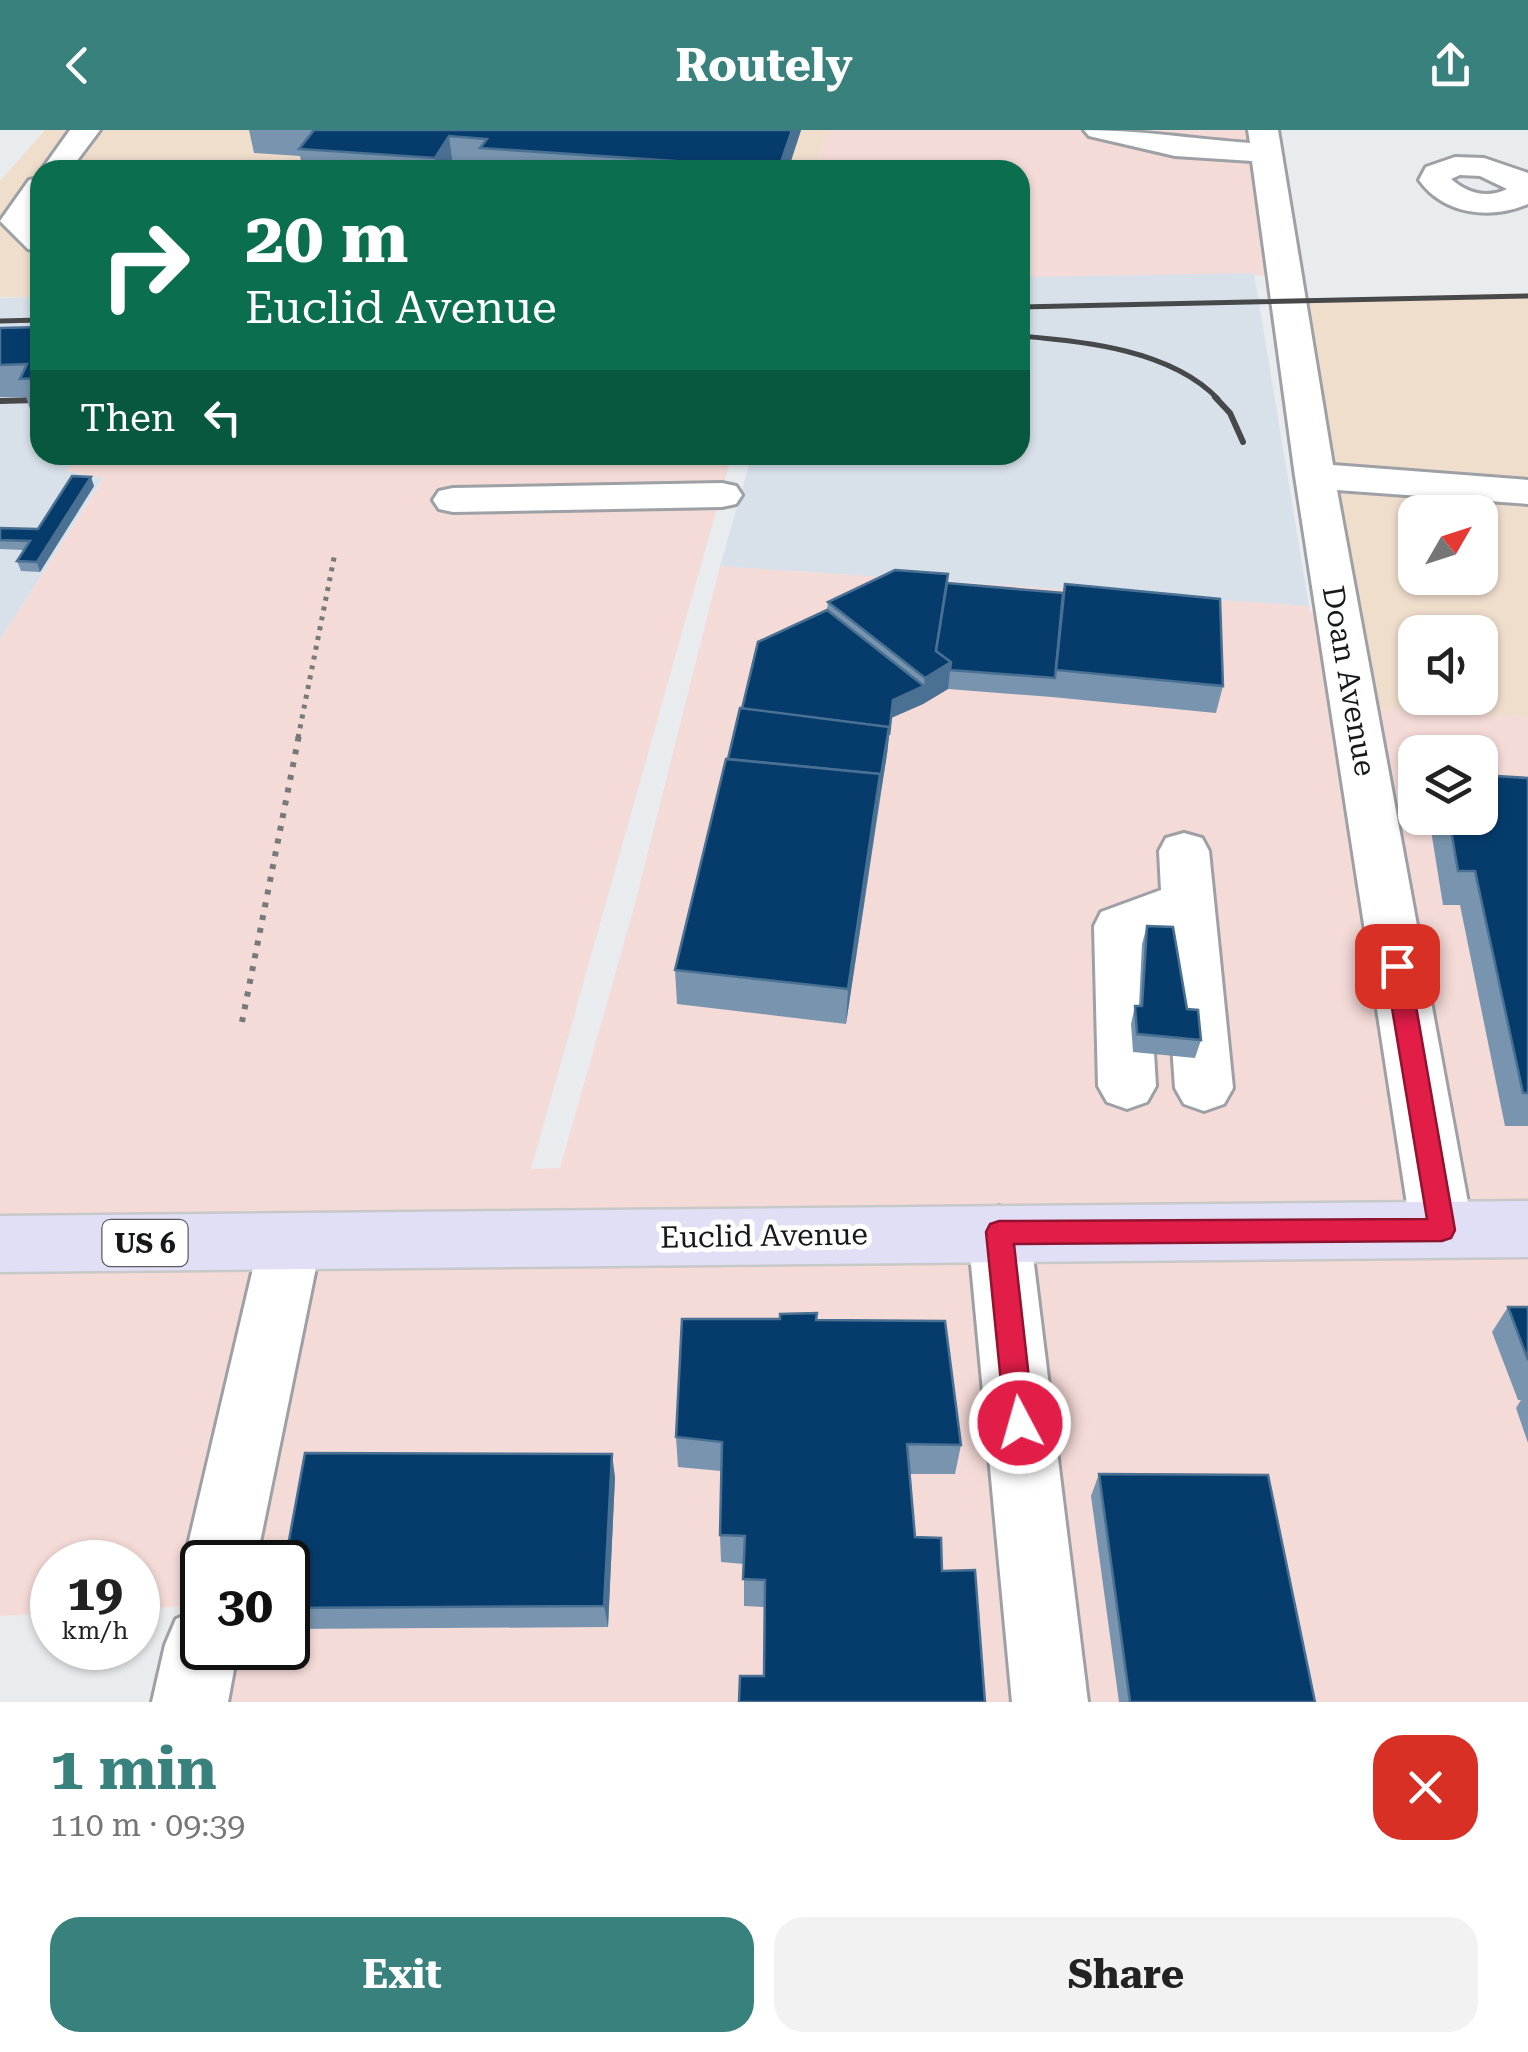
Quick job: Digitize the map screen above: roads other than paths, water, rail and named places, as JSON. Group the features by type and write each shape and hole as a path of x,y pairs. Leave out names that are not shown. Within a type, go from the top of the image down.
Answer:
{"main road":[{"name":"Euclid Avenue","path":"0,1244 1528,1229"}],"street":[{"path":"62,160 85,130"},
{"path":"1100,130 1175,148 1265,142"},
{"name":"Doan Avenue","path":"1265,142 1315,476 1442,1230"},
{"path":"1511,145 1439,154 1438,186 1472,201 1512,200 1520,197 1526,187"},
{"path":"30,200 15,219 30,233"},
{"path":"1315,476 1528,492"},
{"path":"453,500 722,495"},
{"path":"1184,851 1204,1088"},
{"path":"1127,1086 1120,926 1162,909 1189,906"},
{"path":"999,1232 1050,1702"},
{"path":"225,1540 290,1243"},
{"path":"190,1702 197,1670"}],"railway":[{"path":"1030,307 1528,296"},
{"path":"0,321 30,320"},
{"path":"1030,337 1098,345 1152,359 1199,382 1218,399"},
{"path":"1215,397 1230,413 1243,442"},
{"path":"0,401 30,400"}]}
